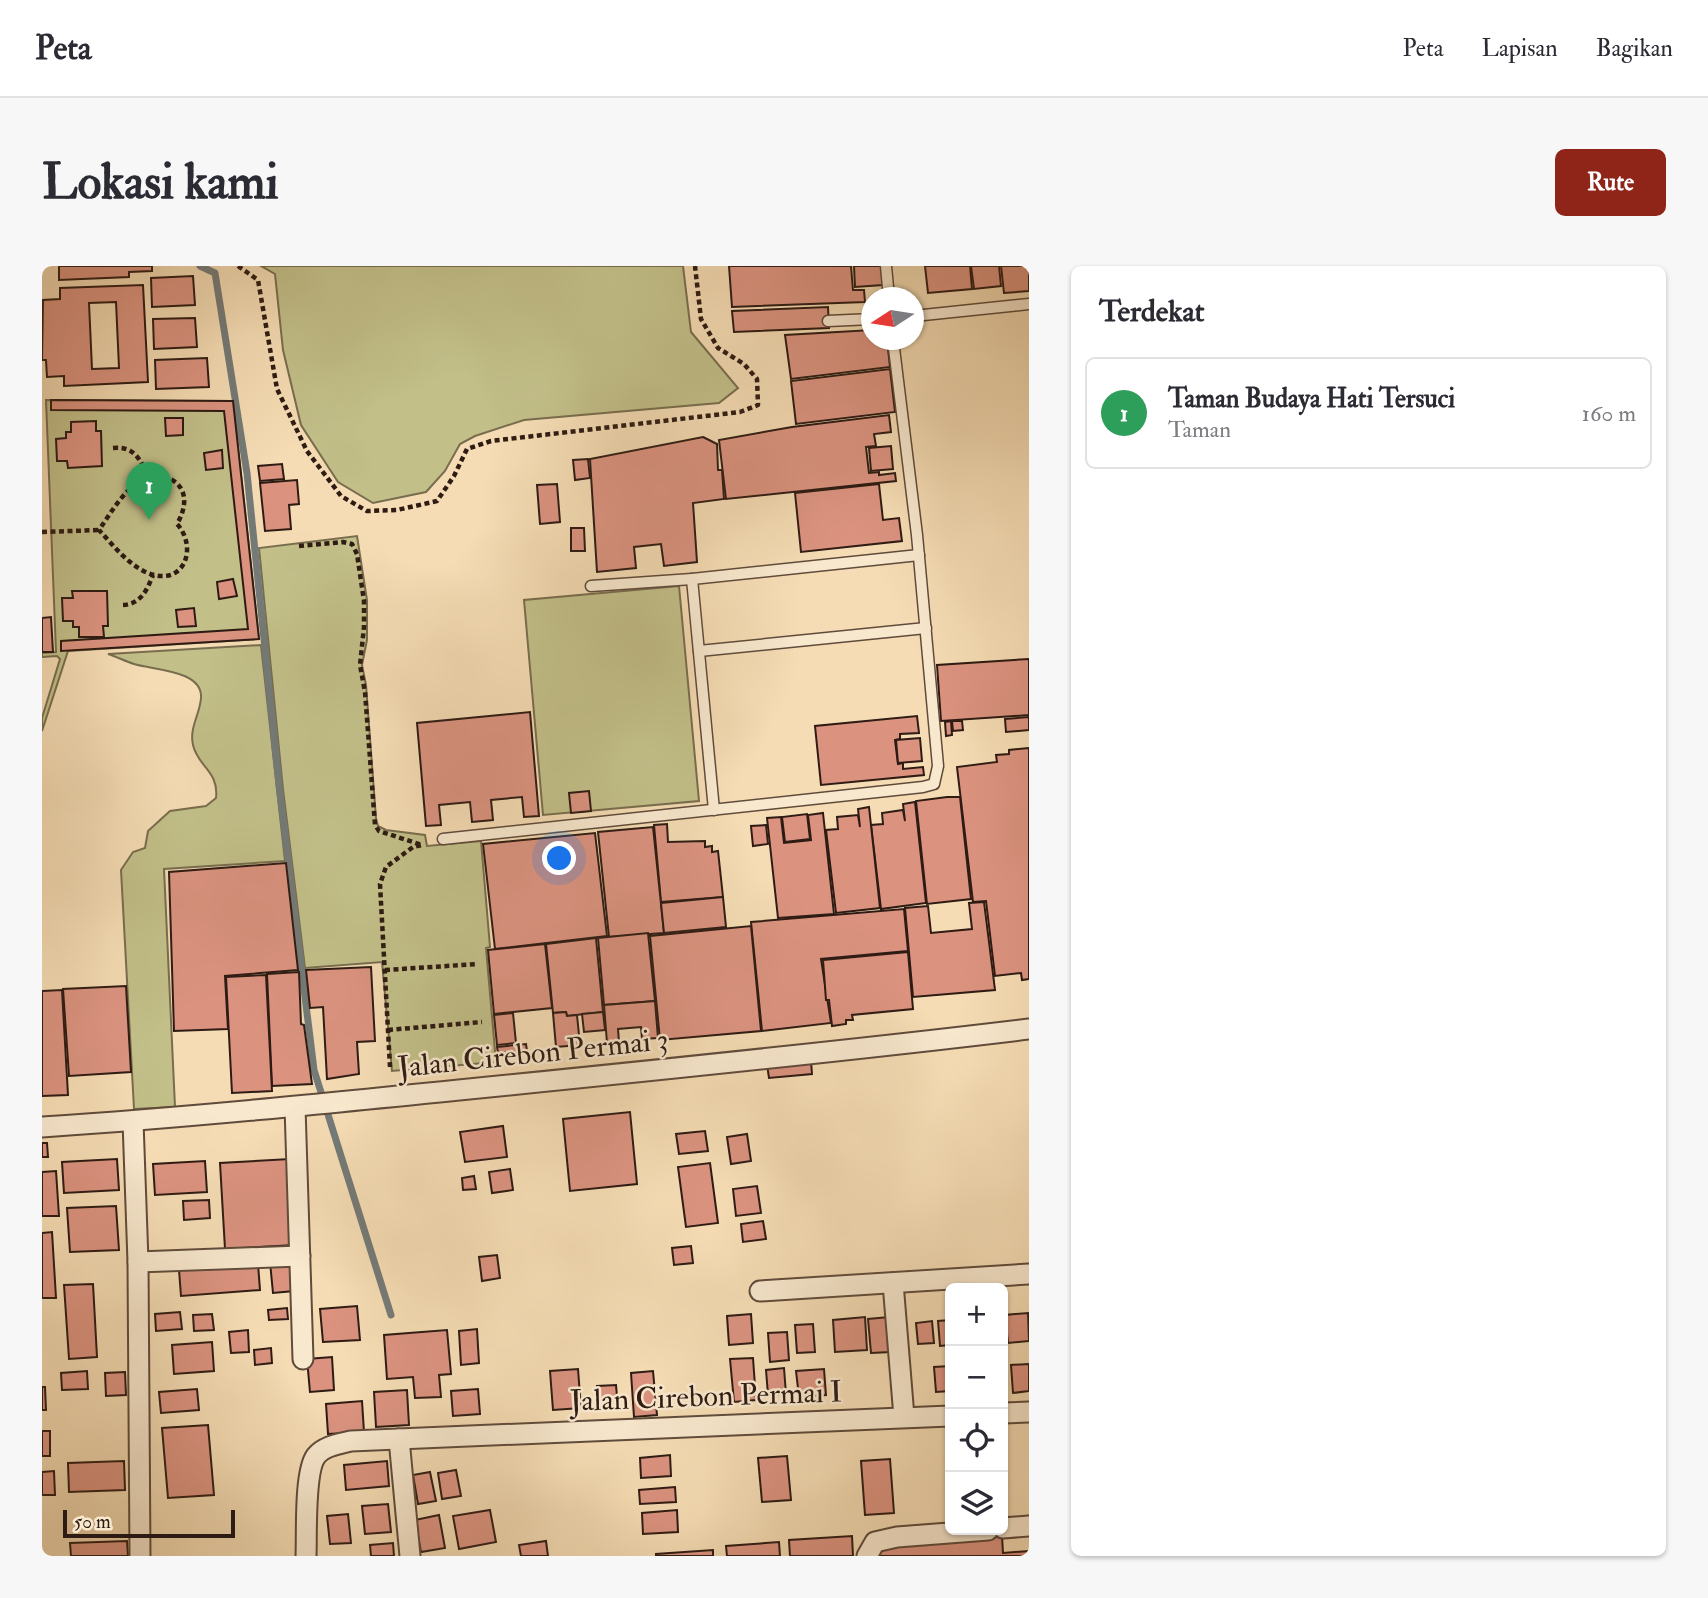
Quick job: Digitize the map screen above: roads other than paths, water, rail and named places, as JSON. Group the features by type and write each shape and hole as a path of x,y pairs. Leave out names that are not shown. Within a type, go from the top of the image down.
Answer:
{"street":[{"name":"Jalan Cirebon Permai 3","path":"42,1127 295,1107 774,1059 1029,1029"},
{"path":"295,1107 303,1359"},
{"path":"133,1121 138,1262 140,1556"},
{"path":"138,1262 300,1256"},
{"path":"760,1291 1029,1274"},
{"path":"893,1283 904,1418"},
{"path":"1008,1413 1029,1412"},
{"name":"Jalan Cirebon Permai I","path":"306,1556 308,1481 315,1457 328,1447 351,1441 945,1416"},
{"path":"399,1439 410,1556"},
{"path":"1008,1528 1029,1526"},
{"path":"867,1556 875,1542 945,1534"}],"lane":[{"path":"886,266 888,287"},
{"path":"924,315 1029,304"},
{"path":"828,321 861,319"},
{"path":"443,839 923,787 934,783 938,766 926,628 894,350"},
{"path":"591,586 692,579 919,555"},
{"path":"692,579 714,810"},
{"path":"699,651 926,628"}],"waterway":[{"path":"200,266 215,273 247,473 279,785 314,1070 391,1315"}],"place":[{"name":"Taman Budaya Hati Tersuci","path":"149,520"}]}
